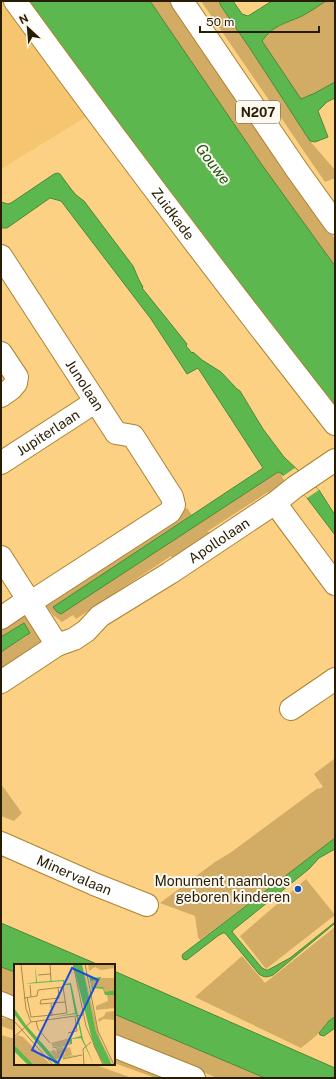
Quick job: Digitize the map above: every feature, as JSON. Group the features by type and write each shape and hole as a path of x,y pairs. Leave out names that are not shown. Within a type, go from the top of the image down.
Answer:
{"street":[{"name":"Zuidkade","path":"15,1 94,109 270,342 335,424"},
{"name":"N207","path":"182,1 297,170 335,223"},
{"name":"Junolaan","path":"1,256 116,433 133,436 172,497 174,505 170,512 30,601"},
{"path":"1,353 17,377 16,383 11,389 1,396"},
{"name":"Jupiterlaan","path":"1,463 95,402"},
{"name":"Apollolaan","path":"1,682 57,645 74,639 86,631 100,616 275,503 335,460"},
{"path":"275,503 335,584"},
{"path":"1,557 57,645"},
{"path":"1,618 30,601"},
{"path":"291,710 335,679"},
{"name":"Minervalaan","path":"1,843 147,906"},
{"path":"1,1003 14,1009"},
{"path":"115,1046 194,1078"}],"shaded area":[{"path":"1,1 18,1 99,109 1,169"},
{"path":"150,1 172,1 335,239 335,266 262,165"},
{"path":"201,1 219,1 310,141 335,170 335,178 325,182"},
{"path":"326,1 335,1 335,82 301,99 262,41 275,28 296,19"},
{"path":"278,472 281,473 286,483 271,497 268,492 208,531 212,536 174,560 171,556 112,595 114,600 88,611 76,619 73,615 62,622 53,615 47,607 43,609 44,603 187,508 192,515 54,607 61,614"},
{"path":"21,611 39,626 41,642 14,665 4,671 1,667 1,652 27,636 24,623 1,637 1,624"},
{"path":"334,759 335,838 200,940 198,937 195,916 160,903 318,788 323,787 314,774"},
{"path":"1,784 22,813 14,821 1,816"},
{"path":"306,879 335,915 266,969 240,936"},
{"path":"335,927 335,1014 316,1036 301,1048 195,997 242,956 265,983"},
{"path":"1,967 14,972 14,999 1,994"},
{"path":"115,1014 265,1078 217,1078 171,1058 115,1037"},
{"path":"1,1018 14,1020 14,1031 1,1026"},
{"path":"1,1035 14,1039 14,1065 96,1065 132,1078 1,1078"},
{"path":"115,1054 175,1078 156,1078 115,1063"}],"water":[{"name":"Gouwe","path":"23,1 150,1 262,165 335,266 335,412"},
{"path":"219,1 233,1 242,14 248,16 272,1 326,1 305,14 270,31 262,41 301,99 335,82 335,98 327,102 318,111 328,137 315,142 310,141"},
{"path":"58,173 76,195 84,201 133,266 143,287 142,288 187,344 186,346 192,353 193,352 202,360 221,372 240,391 263,429 284,457 319,490 335,515 335,535 307,498 281,473 278,472 61,614 53,607 263,468 198,368 187,374 151,319 61,201 50,198 7,228 1,228 1,202 8,204 11,203 54,174"},
{"path":"24,623 30,633 1,652 1,637"},
{"path":"335,838 335,849 319,858 309,869 232,931 262,968 268,970 290,958 335,922 335,925 334,924 273,975 266,977 259,974 225,933 219,935 188,959 183,959 183,954"},
{"path":"1,923 97,964 14,964 14,972 1,967"},
{"path":"115,971 335,1068 335,1078 265,1078 115,1014"},
{"path":"335,1016 335,1028 324,1036 320,1035 319,1033"}],"pier":[{"path":"295,468 319,490 307,498 283,476"}],"place":[{"name":"Monument naamloos geboren kinderen","path":"298,889"}]}
